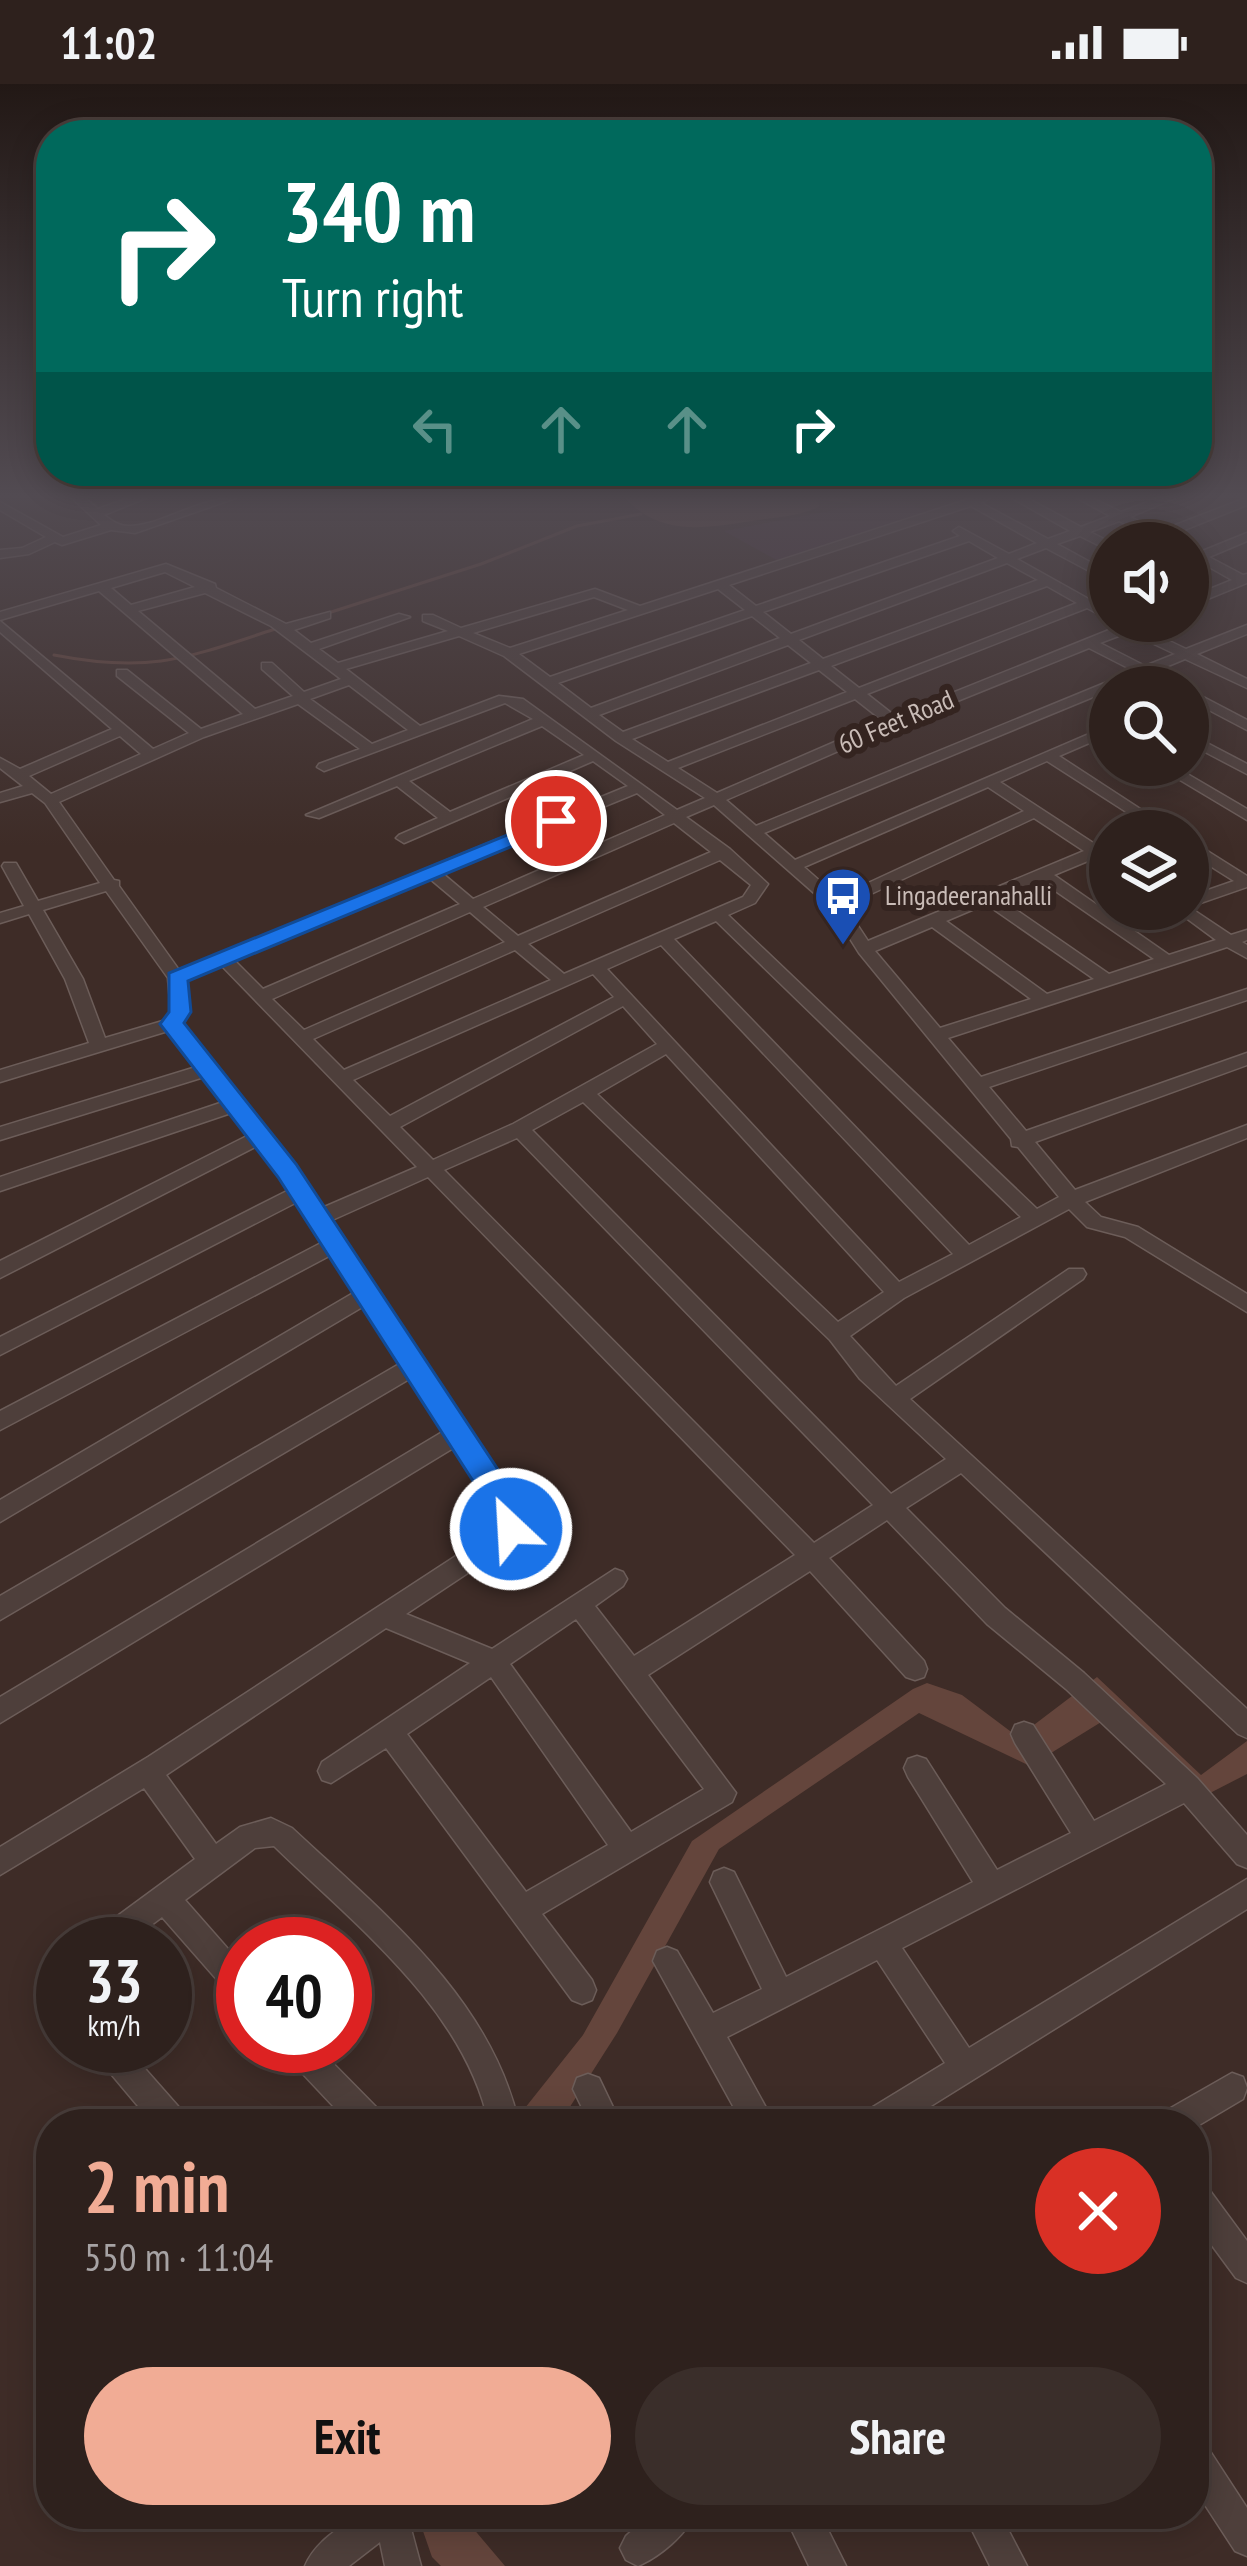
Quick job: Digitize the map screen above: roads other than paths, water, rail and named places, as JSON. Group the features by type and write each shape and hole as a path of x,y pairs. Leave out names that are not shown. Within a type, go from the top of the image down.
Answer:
{"street":[{"path":"134,614 253,715"},
{"path":"257,614 417,730"},
{"path":"336,668 528,614"},
{"path":"509,653 632,614"},
{"path":"546,683 747,614"},
{"path":"758,614 893,722"},
{"path":"589,714 854,614"},
{"path":"621,738 959,614"},
{"path":"669,766 1057,614"},
{"path":"282,628 325,615"},
{"path":"309,649 404,616"},
{"path":"428,619 509,653 756,831 836,904 865,949 1070,1200 1094,1222 1131,1232 1247,1304"},
{"path":"0,621 151,755"},
{"path":"1153,666 1247,629"},
{"path":"1224,639 1247,650"},
{"path":"1165,642 1247,684"},
{"path":"1089,643 1137,666"},
{"name":"60 Feet Road","path":"261,997 893,722 1089,643"},
{"path":"267,667 371,750"},
{"path":"122,673 199,734"},
{"path":"50,800 199,734 351,680"},
{"path":"756,831 1089,692"},
{"path":"324,766 504,699 518,702 640,787 760,884 749,900 340,1079"},
{"path":"1209,705 1247,726"},
{"path":"314,815 544,720"},
{"path":"17,776 120,731"},
{"path":"796,865 1089,740"},
{"path":"1209,749 1247,770"},
{"path":"404,838 596,755"},
{"path":"1048,756 1133,810"},
{"path":"1,762 50,800 113,884 176,978 180,1012 172,1024 2,1071"},
{"path":"398,780 448,819"},
{"path":"990,782 1089,847"},
{"path":"1198,786 1247,815"},
{"path":"176,978 640,787"},
{"path":"0,798 32,788"},
{"path":"836,904 1036,811"},
{"path":"301,1038 724,852"},
{"path":"1209,858 1247,882"},
{"path":"865,949 1040,873 1089,860"},
{"path":"10,866 74,979 99,1046"},
{"path":"431,872 562,982"},
{"path":"1040,873 1166,960"},
{"path":"1209,895 1247,882"},
{"path":"0,918 113,884"},
{"path":"986,897 1108,981"},
{"path":"718,914 1036,1220"},
{"path":"934,921 1043,1000"},
{"path":"1209,924 1238,939 1247,953"},
{"path":"664,938 968,1257"},
{"path":"938,1035 1238,939"},
{"path":"222,957 428,1171 814,1556 915,1669"},
{"path":"595,967 897,1294"},
{"path":"976,1085 1247,994"},
{"path":"388,1125 625,998"},
{"path":"0,1862 148,1772 511,1529 513,1518 287,1171 172,1024"},
{"path":"318,1218 520,1129 669,1045"},
{"path":"1019,1141 1247,1058"},
{"path":"0,1134 206,1070"},
{"path":"586,1094 837,1334 868,1373 1247,1726"},
{"path":"0,1184 234,1105"},
{"path":"520,1129 996,1616 1114,1717 1244,1847"},
{"path":"837,1334 897,1294 1070,1200 1247,1131"},
{"path":"0,1270 260,1137"},
{"path":"0,1347 301,1192"},
{"path":"0,1421 335,1244"},
{"path":"895,1398 1076,1274"},
{"path":"0,1512 368,1294"},
{"path":"0,1609 414,1366"},
{"path":"0,1711 458,1434"},
{"path":"634,1670 963,1460"},
{"path":"331,1771 615,1580"},
{"path":"522,1910 723,1793 634,1670 579,1604"},
{"path":"385,1617 494,1661 625,1847"},
{"path":"389,1732 582,1990"},
{"path":"1024,1734 1088,1838"},
{"path":"917,1768 992,1887"},
{"path":"148,1772 213,1862"},
{"path":"707,2032 1188,1787"},
{"path":"140,1917 262,1830 283,1837 442,1996 498,2090 501,2109"},
{"path":"724,1882 781,1995"},
{"path":"898,2109 1247,1893"},
{"path":"165,1899 216,1957"},
{"path":"882,1943 964,2068"},
{"path":"667,1961 751,2109"},
{"path":"129,2073 160,2109"},
{"path":"322,2073 357,2109"},
{"path":"588,2089 598,2109"},
{"path":"1198,2109 1232,2089"},
{"path":"1209,2215 1247,2267"},
{"path":"1209,2480 1247,2539"},
{"path":"323,2566 368,2529"},
{"path":"394,2529 403,2566"},
{"path":"638,2548 660,2529"},
{"path":"808,2529 827,2566"},
{"path":"989,2529 1009,2566"}],"waterway":[{"path":"54,655 144,663 218,648 278,628"}],"place":[{"name":"Lingadeeranahalli","path":"843,947"}]}
